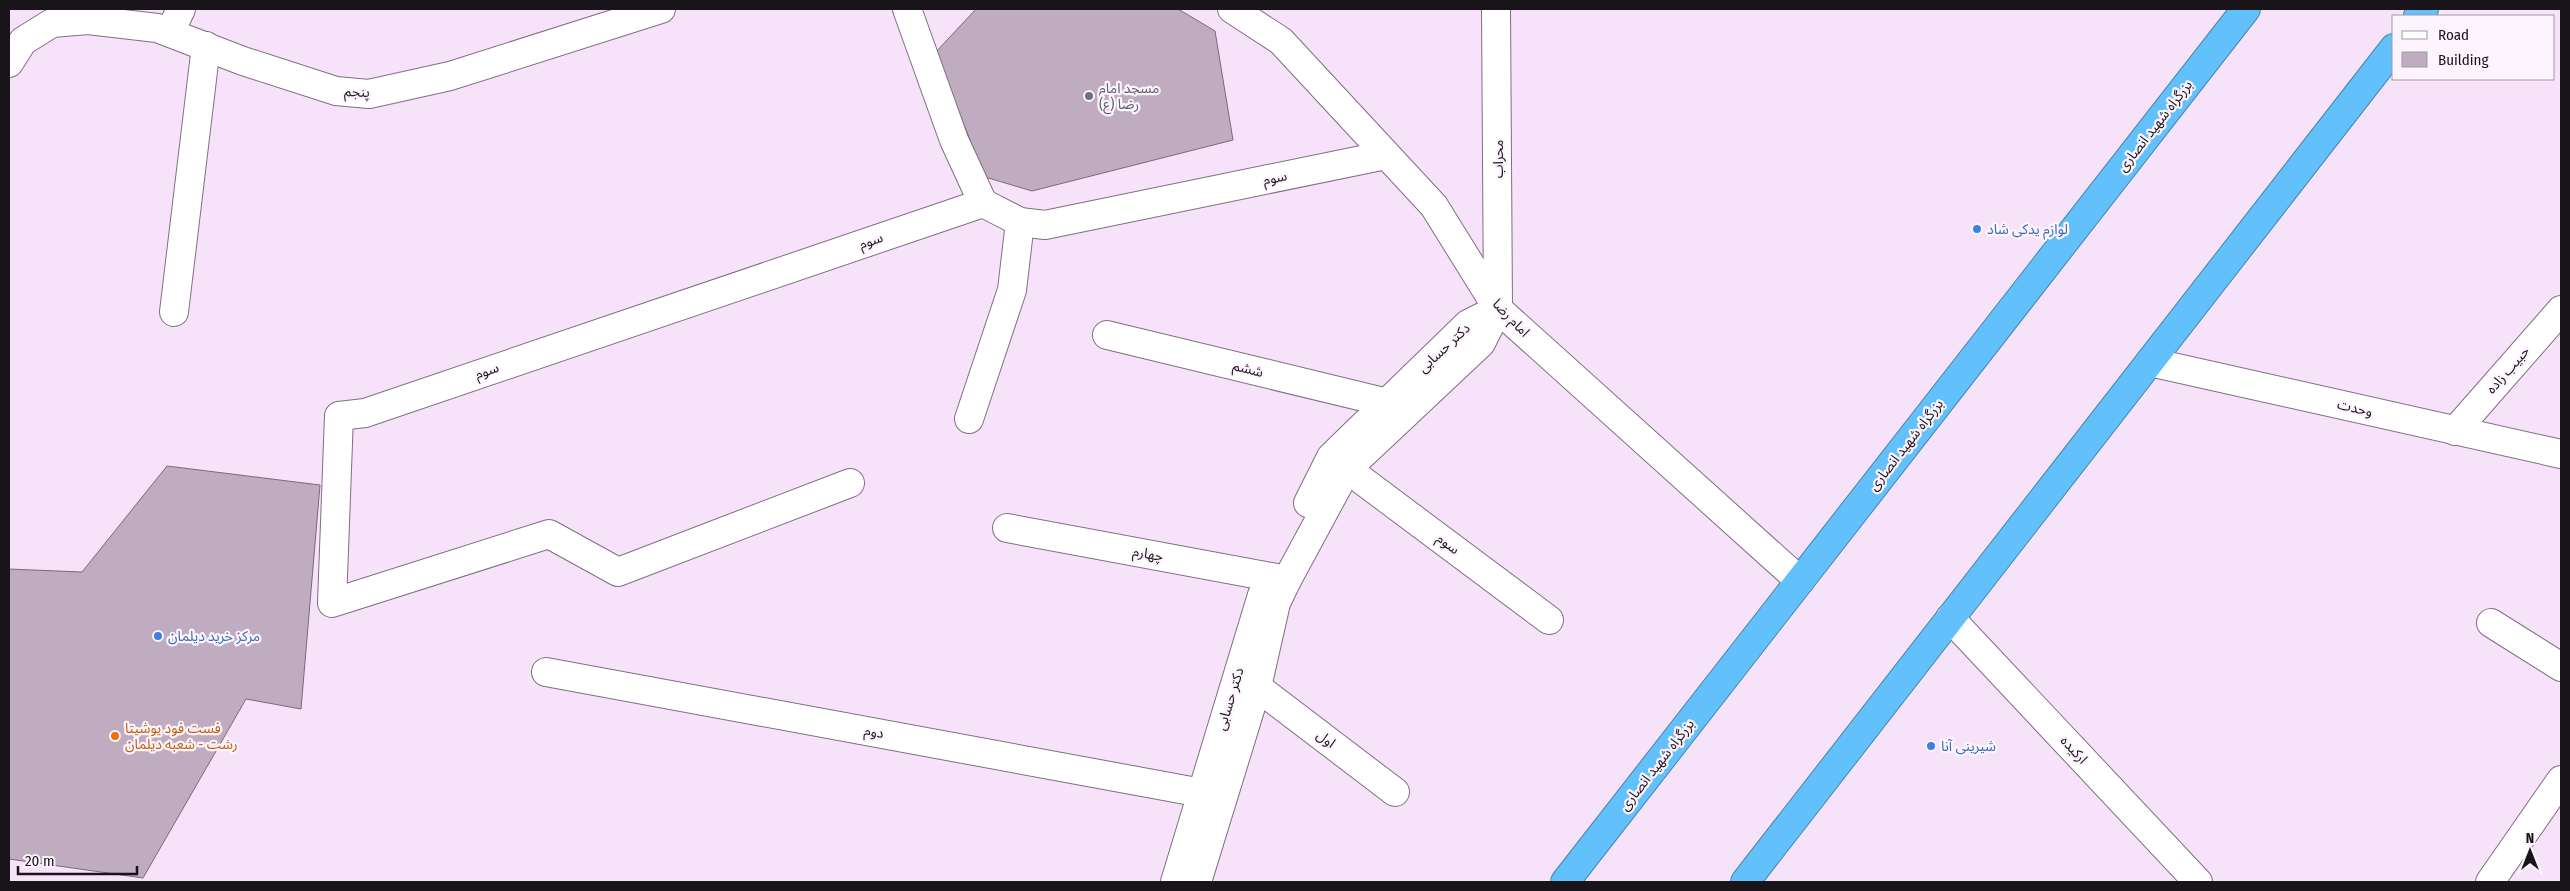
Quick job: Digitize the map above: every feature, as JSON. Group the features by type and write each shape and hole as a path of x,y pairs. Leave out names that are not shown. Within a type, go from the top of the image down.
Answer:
{"highway":[{"name":"بزرگراه شهید انصاری","path":"1566,882 2246,9"},
{"path":"1744,882 2392,51"}],"street":[{"name":"پنجم","path":"54,16 157,28 175,21 206,46 336,91 369,94 450,76 661,9"},
{"path":"908,9 954,140 983,203"},
{"name":"امام رضا","path":"1232,9 1281,41 1434,206 1498,309 1800,581"},
{"path":"1273,9 1281,41"},
{"name":"محراب","path":"1496,9 1498,309"},
{"path":"9,63 23,41 54,16"},
{"path":"174,312 206,46"},
{"name":"سوم","path":"850,483 618,572 549,534 332,603 339,416 366,413 983,203 1020,222 1045,225 1386,155"},
{"path":"970,419 1012,290 1020,222"},
{"name":"دکتر حسابی","path":"1197,882 1256,687 1276,603 1279,578 1331,457 1468,324 1498,309"},
{"name":"دکتر حسابی","path":"1175,882 1260,599 1279,578 1347,469 1481,342 1498,309"},
{"name":"حبیب زاده","path":"2455,430 2561,310"},
{"name":"ششم","path":"1108,335 1388,403"},
{"name":"وحدت","path":"2150,362 2561,454"},
{"name":"سوم","path":"1347,469 1549,620"},
{"name":"چهارم","path":"1007,528 1279,578"},
{"name":"ارکیده","path":"1950,618 2198,882"},
{"path":"2491,623 2561,667"},
{"name":"دوم","path":"546,672 1202,792"},
{"name":"اول","path":"1256,687 1395,792"},
{"path":"2490,882 2561,780"}],"building":[{"name":"مسجد امام رضا (ع)","path":"976,9 1178,9 1215,31 1233,140 1032,191 985,177 935,53"},
{"name":"مرکز خرید دیلمان","path":"167,466 320,485 301,709 246,699 143,878 9,859 9,569 82,572"}],"place":[{"name":"مسجد امام رضا (ع)","path":"1089,96"},
{"name":"لوازم یدکی شاد","path":"1977,229"},
{"name":"مرکز خرید دیلمان","path":"158,636"},
{"name":"فست فود یوشیتا رشت - شعبه دیلمان","path":"115,736"},
{"name":"شیرینی آنا","path":"1931,746"}]}
